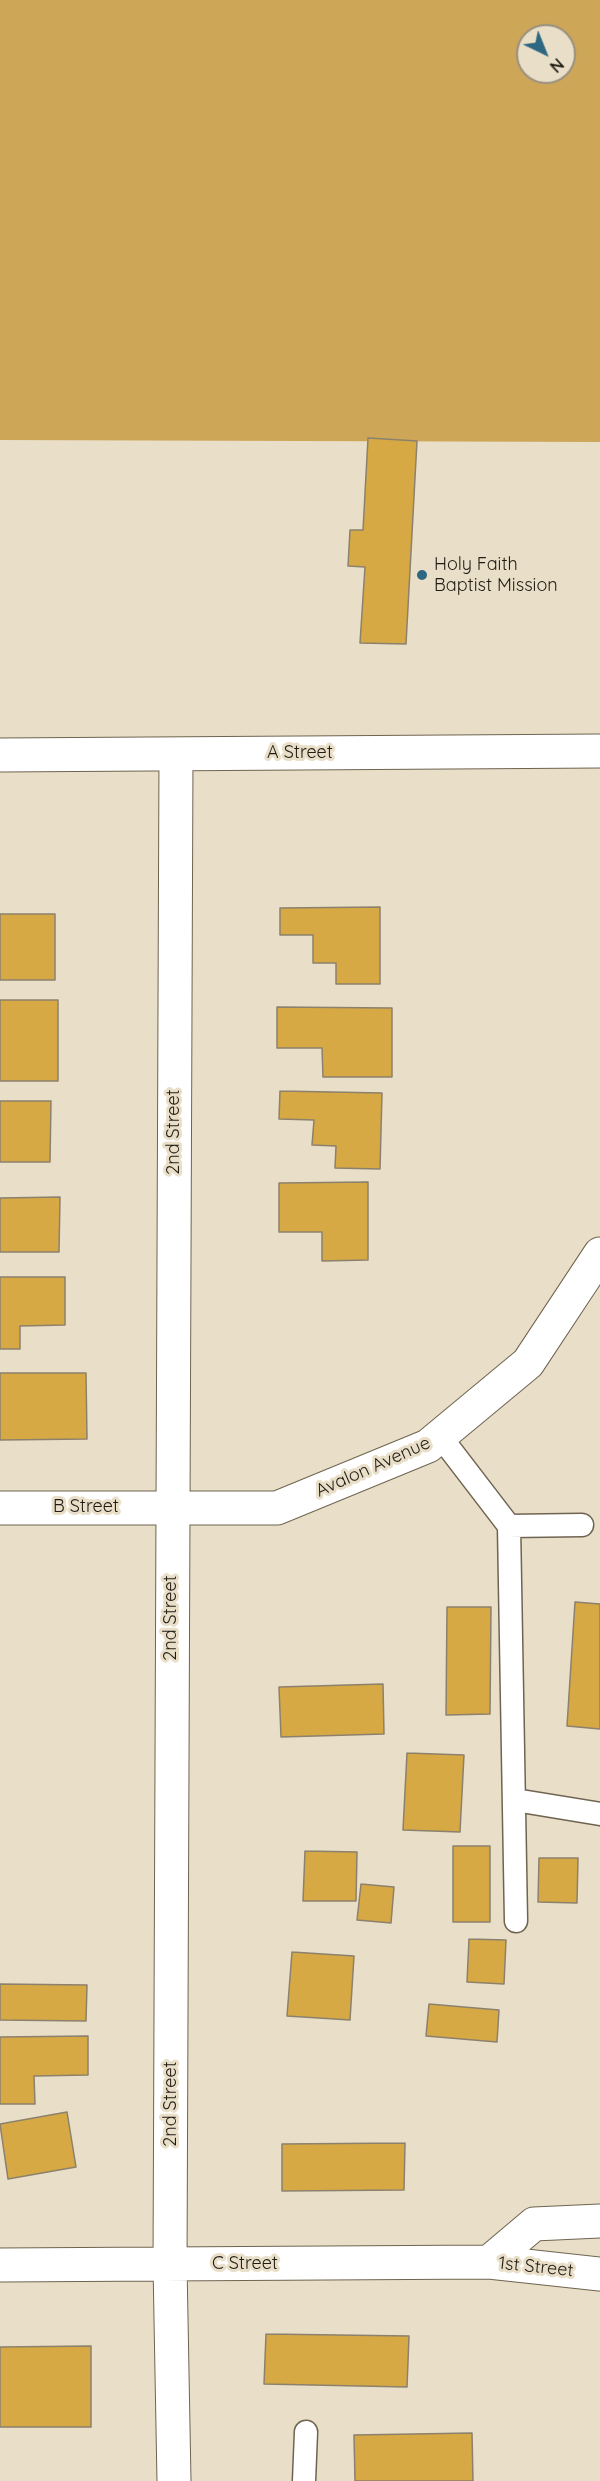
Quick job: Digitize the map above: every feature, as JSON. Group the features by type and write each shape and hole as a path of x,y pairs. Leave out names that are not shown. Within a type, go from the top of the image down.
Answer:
{"street":[{"name":"A Street","path":"0,755 600,751"},
{"name":"2nd Street","path":"174,2481 170,2264 176,754"},
{"name":"Avalon Avenue","path":"172,1507 277,1508 428,1446 528,1362 600,1254"},
{"name":"B Street","path":"0,1508 172,1507"},
{"name":"1st Street","path":"489,2262 534,2224 600,2221"},
{"name":"C Street","path":"0,2265 489,2262"},
{"name":"1st Street","path":"489,2262 600,2274"}],"lane":[{"path":"440,1436 509,1526 516,1921"},
{"path":"509,1526 582,1525"},
{"path":"515,1800 600,1814"},
{"path":"304,2481 306,2432"}],"shaded area":[{"path":"0,0 600,0 600,442 0,440"}],"building":[{"path":"368,438 417,441 406,644 360,643 365,567 348,566 350,530 363,530"},
{"path":"380,907 380,984 336,984 336,963 313,963 313,935 280,935 280,908"},
{"path":"0,914 55,914 55,980 0,980"},
{"path":"0,1000 58,1000 58,1081 0,1081"},
{"path":"277,1007 392,1008 392,1077 323,1077 322,1048 277,1048"},
{"path":"280,1091 382,1093 380,1169 335,1168 336,1146 312,1145 314,1120 279,1119"},
{"path":"0,1101 51,1101 50,1162 0,1162"},
{"path":"368,1182 368,1260 322,1261 322,1232 279,1232 279,1183"},
{"path":"60,1197 59,1252 0,1252 0,1198"},
{"path":"0,1277 65,1277 65,1325 20,1326 20,1349 0,1349"},
{"path":"0,1373 86,1373 87,1439 0,1440"},
{"path":"575,1602 600,1604 600,1729 567,1726"},
{"path":"447,1607 491,1607 490,1714 446,1715"},
{"path":"383,1684 384,1734 281,1737 279,1687"},
{"path":"407,1753 464,1755 460,1832 403,1830"},
{"path":"453,1846 490,1846 490,1922 453,1922"},
{"path":"305,1851 357,1852 356,1901 303,1901"},
{"path":"539,1858 578,1858 577,1903 538,1902"},
{"path":"361,1884 394,1887 391,1923 357,1920"},
{"path":"469,1939 506,1940 504,1984 467,1982"},
{"path":"292,1952 354,1956 350,2020 287,2016"},
{"path":"0,1984 87,1985 86,2021 0,2020"},
{"path":"429,2004 499,2010 497,2042 426,2036"},
{"path":"88,2036 88,2075 34,2076 35,2104 0,2104 0,2037"},
{"path":"67,2112 76,2167 8,2179 0,2124"},
{"path":"405,2143 404,2190 282,2191 282,2144"},
{"path":"266,2334 409,2336 407,2387 264,2384"},
{"path":"91,2346 91,2427 0,2427 0,2347"},
{"path":"472,2433 473,2481 355,2481 354,2435"}],"place":[{"name":"Holy Faith Baptist Mission","path":"422,575"}]}
